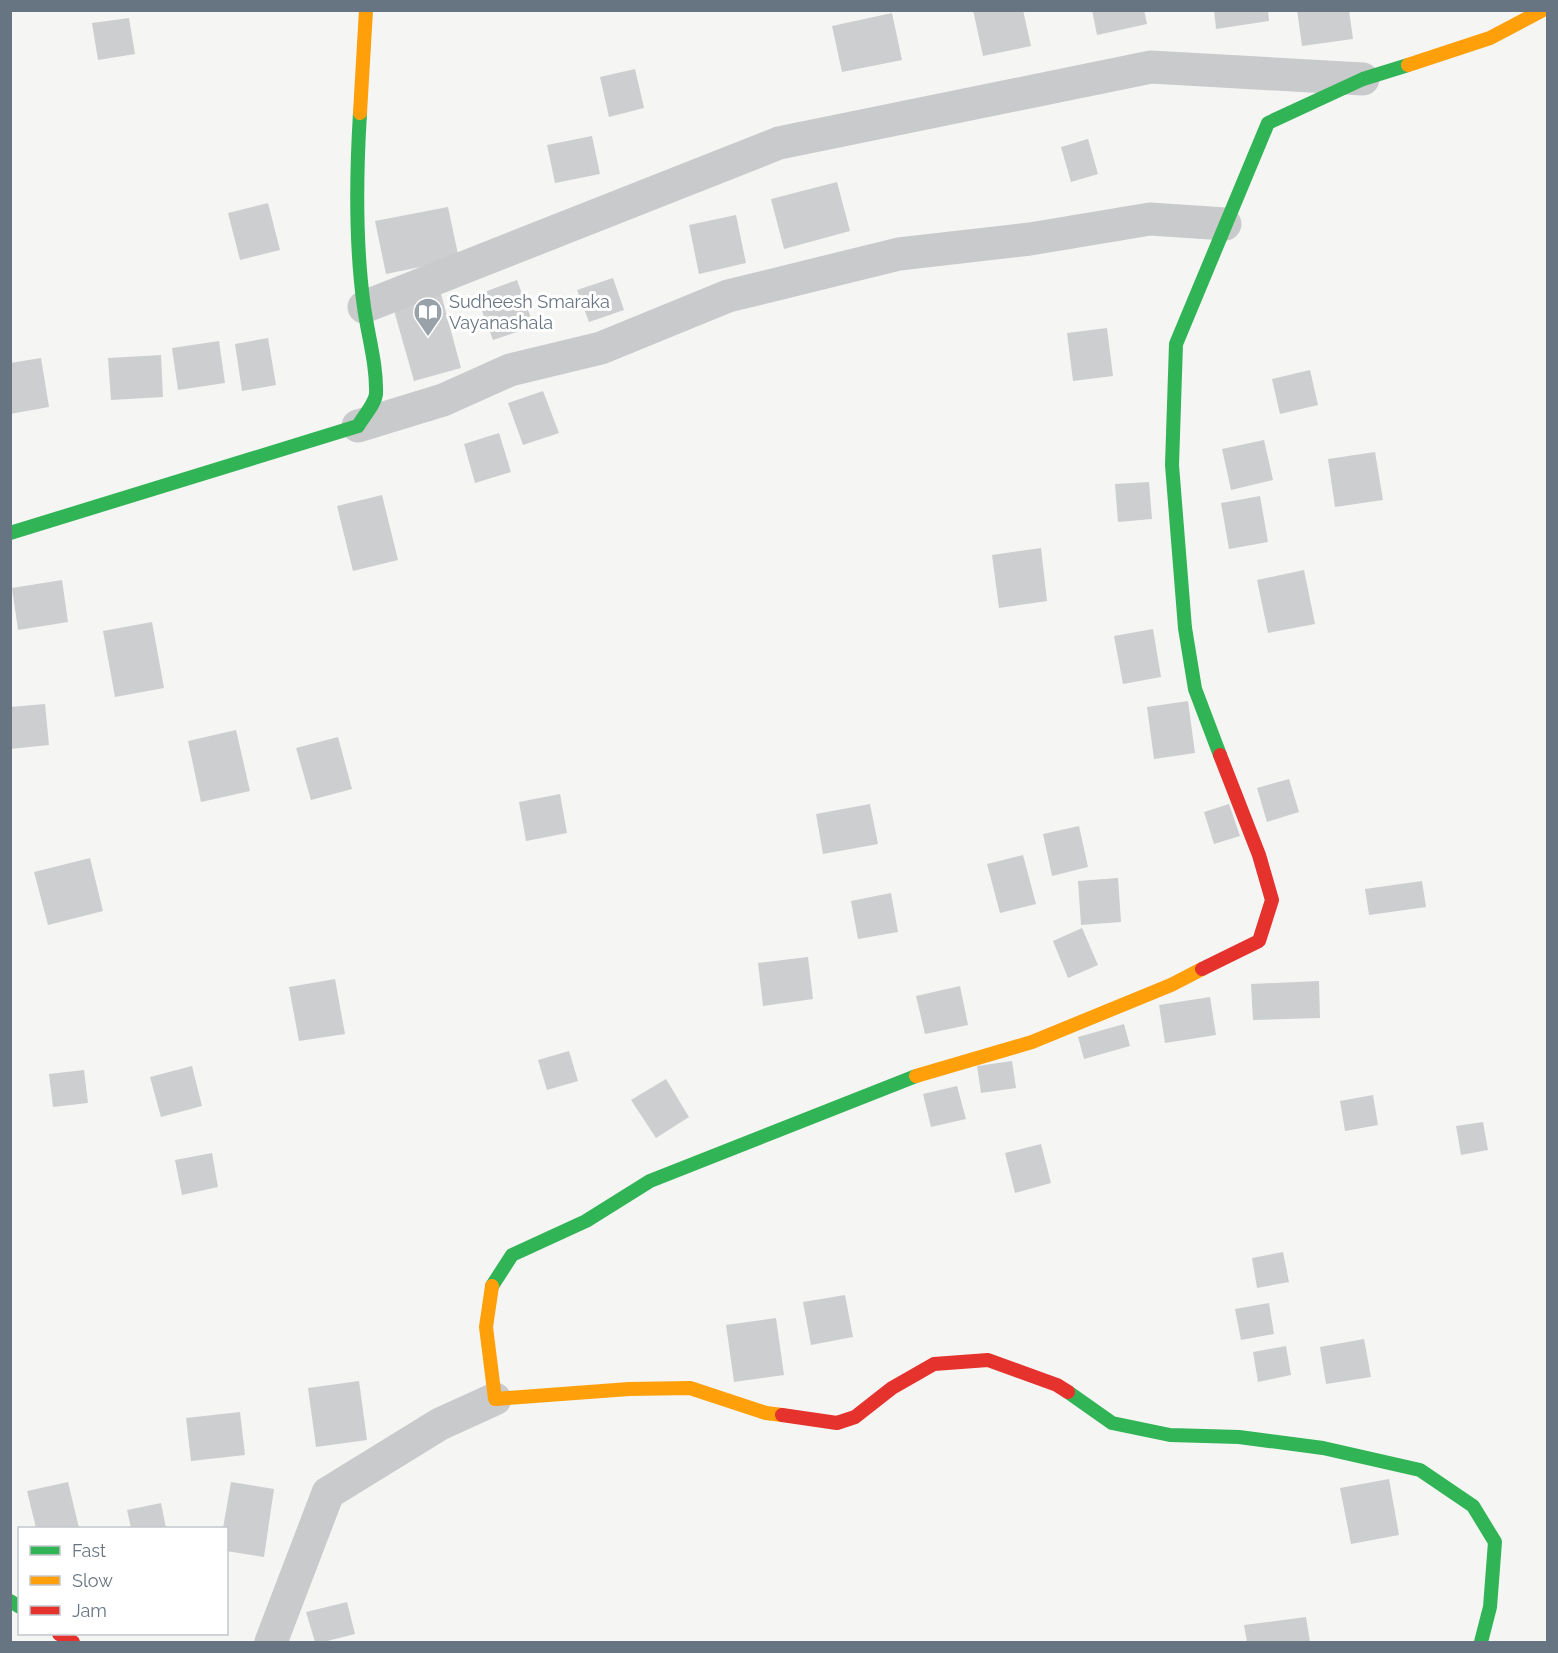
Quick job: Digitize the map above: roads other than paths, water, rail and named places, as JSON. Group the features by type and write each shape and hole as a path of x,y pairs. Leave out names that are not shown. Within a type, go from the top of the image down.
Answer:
{"street":[{"path":"358,426 376,397 374,363 364,307 357,234 357,175 366,10"},
{"path":"495,1399 486,1328 491,1288 512,1255 586,1221 650,1181 781,1131 907,1079 1032,1042 1171,985 1258,941 1272,900 1259,855 1195,689 1185,628 1172,465 1176,344 1269,123 1363,80 1490,38 1543,10"},
{"path":"364,307 779,143 1151,67 1363,80"},
{"path":"10,533 443,400 510,370 601,348 728,296 889,257 1030,239 1150,219 1225,224"},
{"path":"271,1642 328,1493 440,1424 495,1399 629,1389 690,1388 766,1413 837,1423 855,1417 892,1388 934,1364 988,1360 1057,1386 1112,1423 1170,1435 1239,1437 1323,1448 1419,1470 1473,1506 1495,1542 1490,1607 1480,1642"}],"place":[{"name":"Sudheesh Smaraka Vayanashala","path":"428,338"}]}
